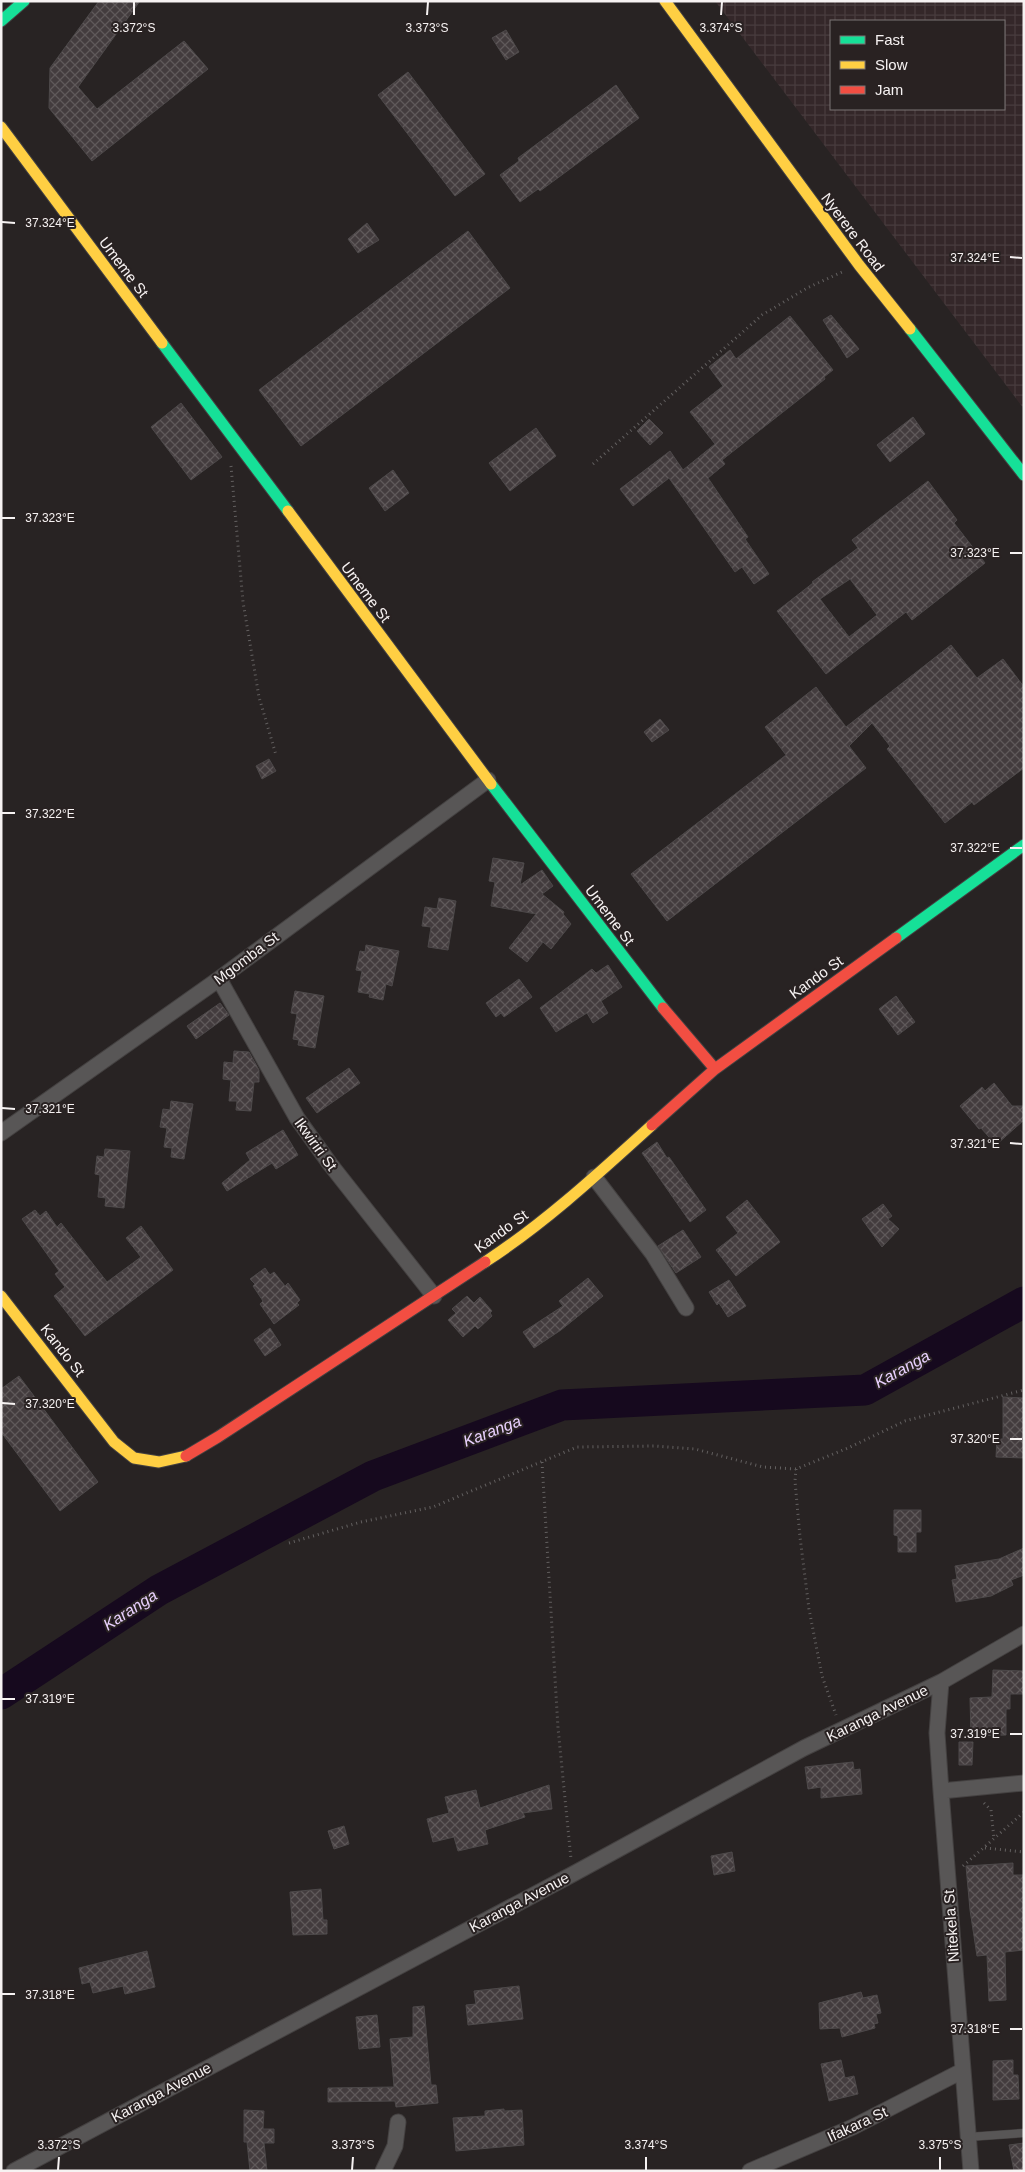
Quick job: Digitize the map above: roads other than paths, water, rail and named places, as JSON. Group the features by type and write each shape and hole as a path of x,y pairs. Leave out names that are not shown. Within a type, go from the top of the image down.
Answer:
{"street":[{"path":"1,21 24,1"},
{"name":"Nyerere Road","path":"665,1 858,265 1024,476"},
{"name":"Umeme St","path":"1,127 488,780 651,993 715,1069"},
{"name":"Mgomba St","path":"1,1133 219,979 488,780"},
{"name":"Kando St","path":"1,1296 114,1442 134,1458 159,1462 182,1458 218,1437 511,1244 594,1176 715,1069 1024,845"},
{"name":"Ikwiriri St","path":"219,979 297,1118 330,1164 434,1296"},
{"path":"594,1176 653,1254 686,1308"},
{"name":"Karanga Avenue","path":"14,2171 572,1874 804,1748 941,1682 1024,1634"},
{"name":"Nitekela St","path":"941,1682 937,1733 971,2171"},
{"path":"941,1791 1024,1783"},
{"name":"Ifakara St","path":"750,2171 853,2127 962,2071"},
{"path":"383,2171 395,2146 398,2122"}],"lane":[{"path":"968,2137 1024,2133"}],"waterway":[{"name":"Karanga","path":"1,1694 159,1590 373,1476 562,1405 865,1390 1024,1302"}]}
